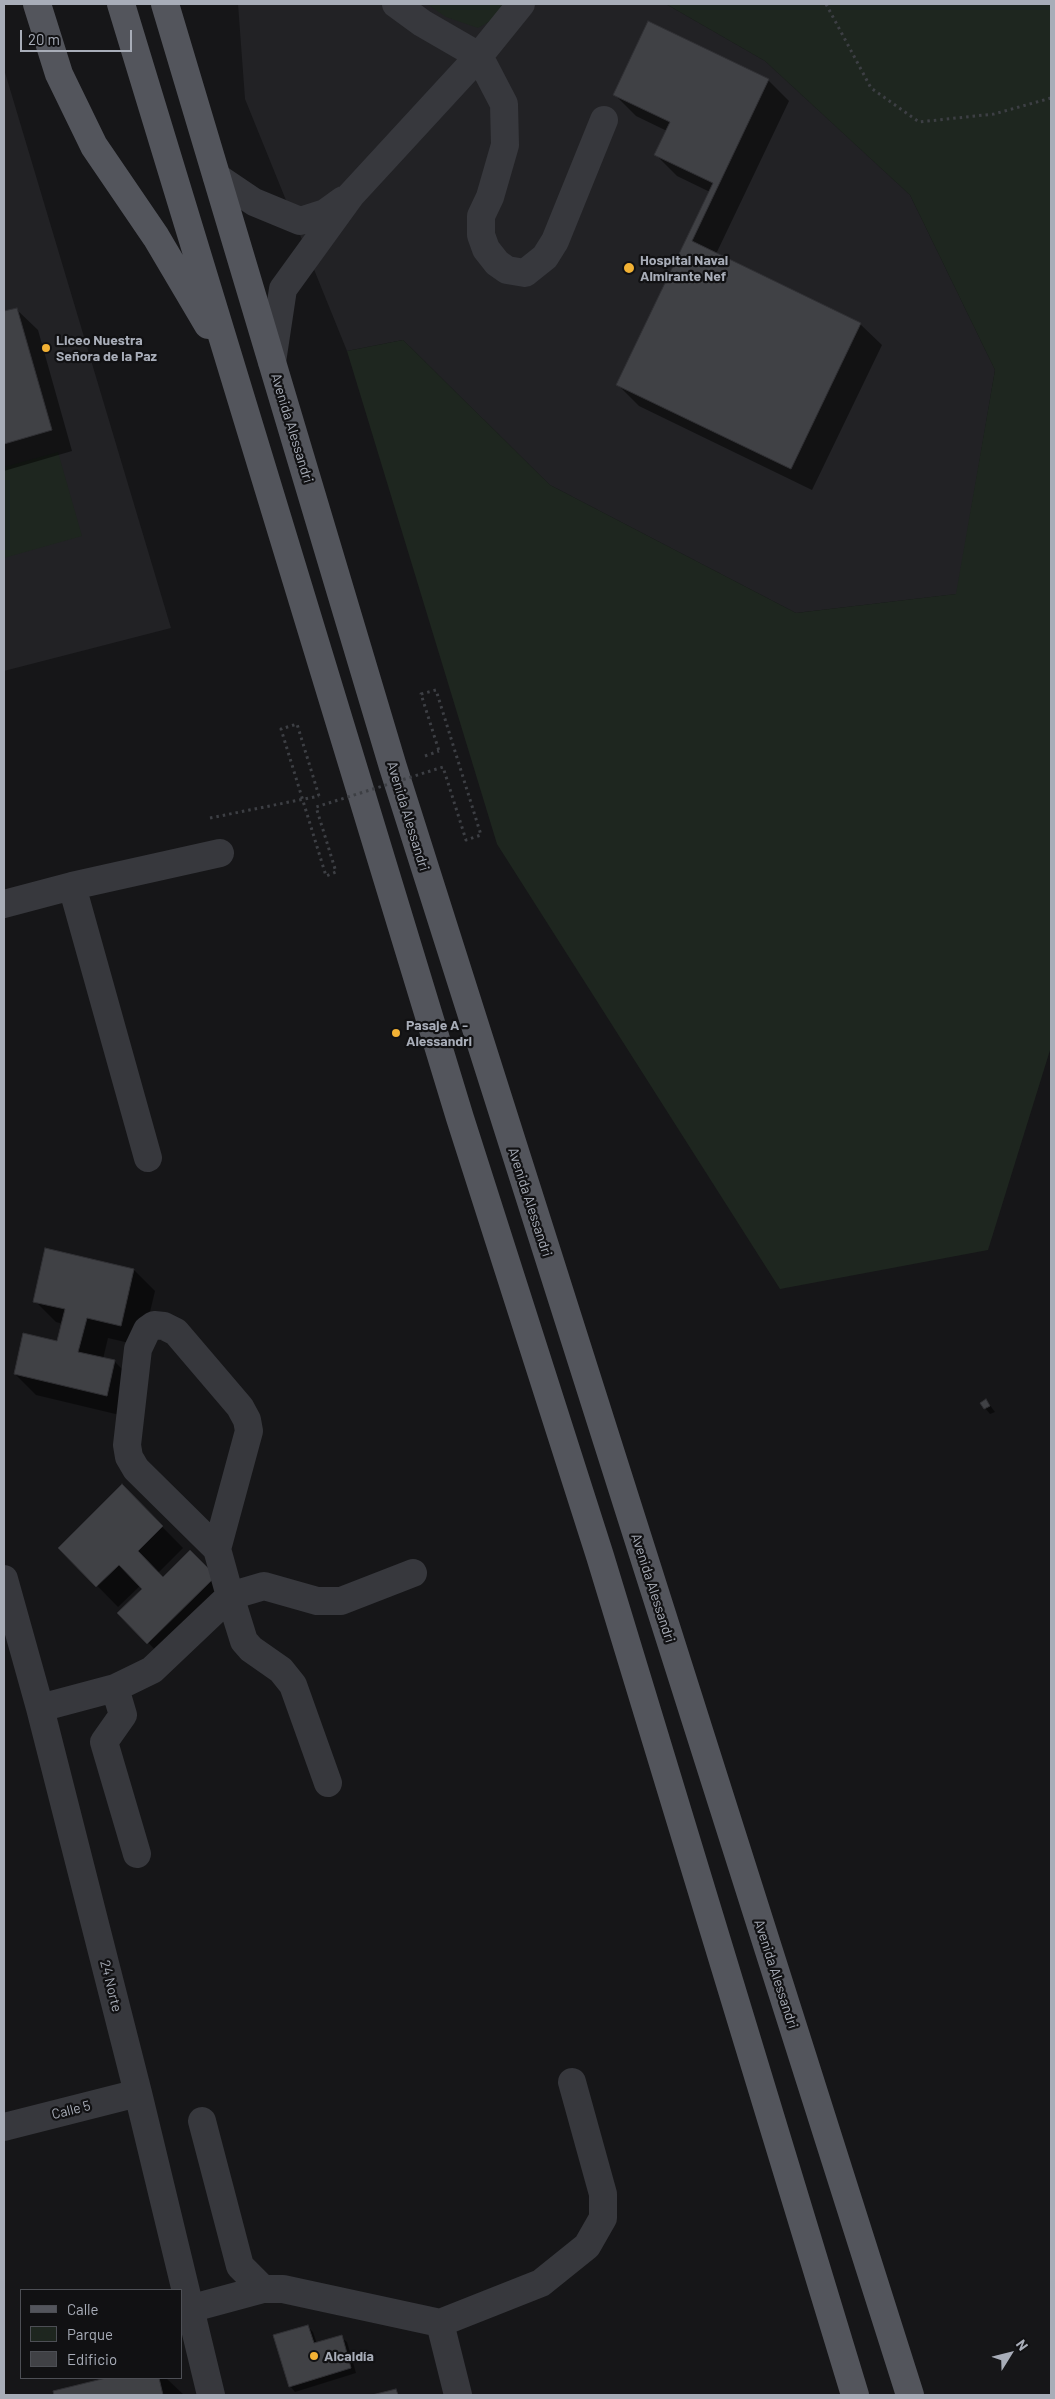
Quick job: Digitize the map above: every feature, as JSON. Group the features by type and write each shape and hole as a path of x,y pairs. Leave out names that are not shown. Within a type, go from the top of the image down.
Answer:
{"main road":[{"path":"37,4 59,74 94,146 156,237 230,361"},
{"path":"121,4 460,1118 600,1556 855,2395"},
{"name":"Avenida Alessandri","path":"165,4 405,806 910,2395"}],"street":[{"path":"396,4 422,23 478,56 504,104 505,145 499,168 481,216 481,235 486,249 496,263 507,270 525,273 545,258 555,241 604,120"},
{"path":"272,362 283,290 351,195 478,56 521,4"},
{"path":"217,177 254,202 300,221 325,213 351,195"},
{"path":"4,904 72,886 220,853"},
{"path":"72,886 148,1158"},
{"path":"217,1549 249,1431 247,1420 240,1407 176,1332 164,1326 154,1325 147,1330 138,1349 126,1445 129,1458 136,1469 217,1549 244,1641 251,1649 281,1670 293,1684 328,1783"},
{"path":"40,1708 115,1688 152,1670 230,1596 264,1586 316,1601 341,1601 413,1573"},
{"name":"24 Norte","path":"4,1579 7,1608 40,1708 138,2093 188,2309 211,2395"},
{"path":"115,1688 123,1715 104,1742 137,1854"},
{"path":"188,2309 263,2289 282,2289 440,2323 541,2283 587,2246 603,2218 603,2194 572,2082"},
{"name":"Calle 5","path":"4,2128 138,2093"},
{"path":"202,2121 240,2266 263,2289"},
{"path":"440,2323 458,2395"}],"path":[{"path":"826,4 870,88 919,122 994,114 1051,98"},
{"path":"319,796 297,724 281,729 326,876 336,872 316,807 443,767 466,840 481,835 436,690 421,694 438,751"}],"shaded area":[{"name":"Hospital Naval Almirante Nef","path":"238,4 666,4 765,61 910,195 995,370 957,594 796,613 550,485 403,340 347,351 245,99"},
{"name":"Liceo Nuestra Señora de la Paz","path":"4,69 171,628 4,671"}],"green space":[{"path":"427,4 507,4 492,20 478,28 446,17"},
{"path":"666,4 1051,4 1051,1047 988,1250 780,1289 497,844 347,351 403,340 550,485 796,613 956,594 995,370 910,195 765,61"},
{"path":"58,452 82,536 4,558 4,467"}],"building":[{"path":"648,21 769,79 692,241 861,323 791,469 616,385 713,183 654,155 670,122 613,95"},
{"path":"17,308 52,430 4,444 4,311"},
{"path":"45,1248 134,1269 121,1326 87,1318 78,1352 115,1360 107,1396 14,1374 23,1333 57,1341 65,1309 33,1302"},
{"path":"986,1399 990,1406 984,1409 980,1403"},
{"path":"122,1484 163,1526 138,1551 163,1577 190,1550 216,1576 147,1644 117,1613 142,1589 119,1565 96,1587 58,1548"},
{"name":"Alcaldía","path":"308,2325 314,2343 342,2335 351,2368 289,2387 273,2335"},
{"path":"102,2379 159,2379 163,2395 54,2395 53,2391"},
{"path":"396,2389 398,2395 372,2395"}],"place":[{"name":"Hospital Naval Almirante Nef","path":"629,268"},
{"name":"Liceo Nuestra Señora de la Paz","path":"46,348"},
{"name":"Pasaje A - Alessandri","path":"396,1033"},
{"name":"Alcaldía","path":"314,2356"}]}
